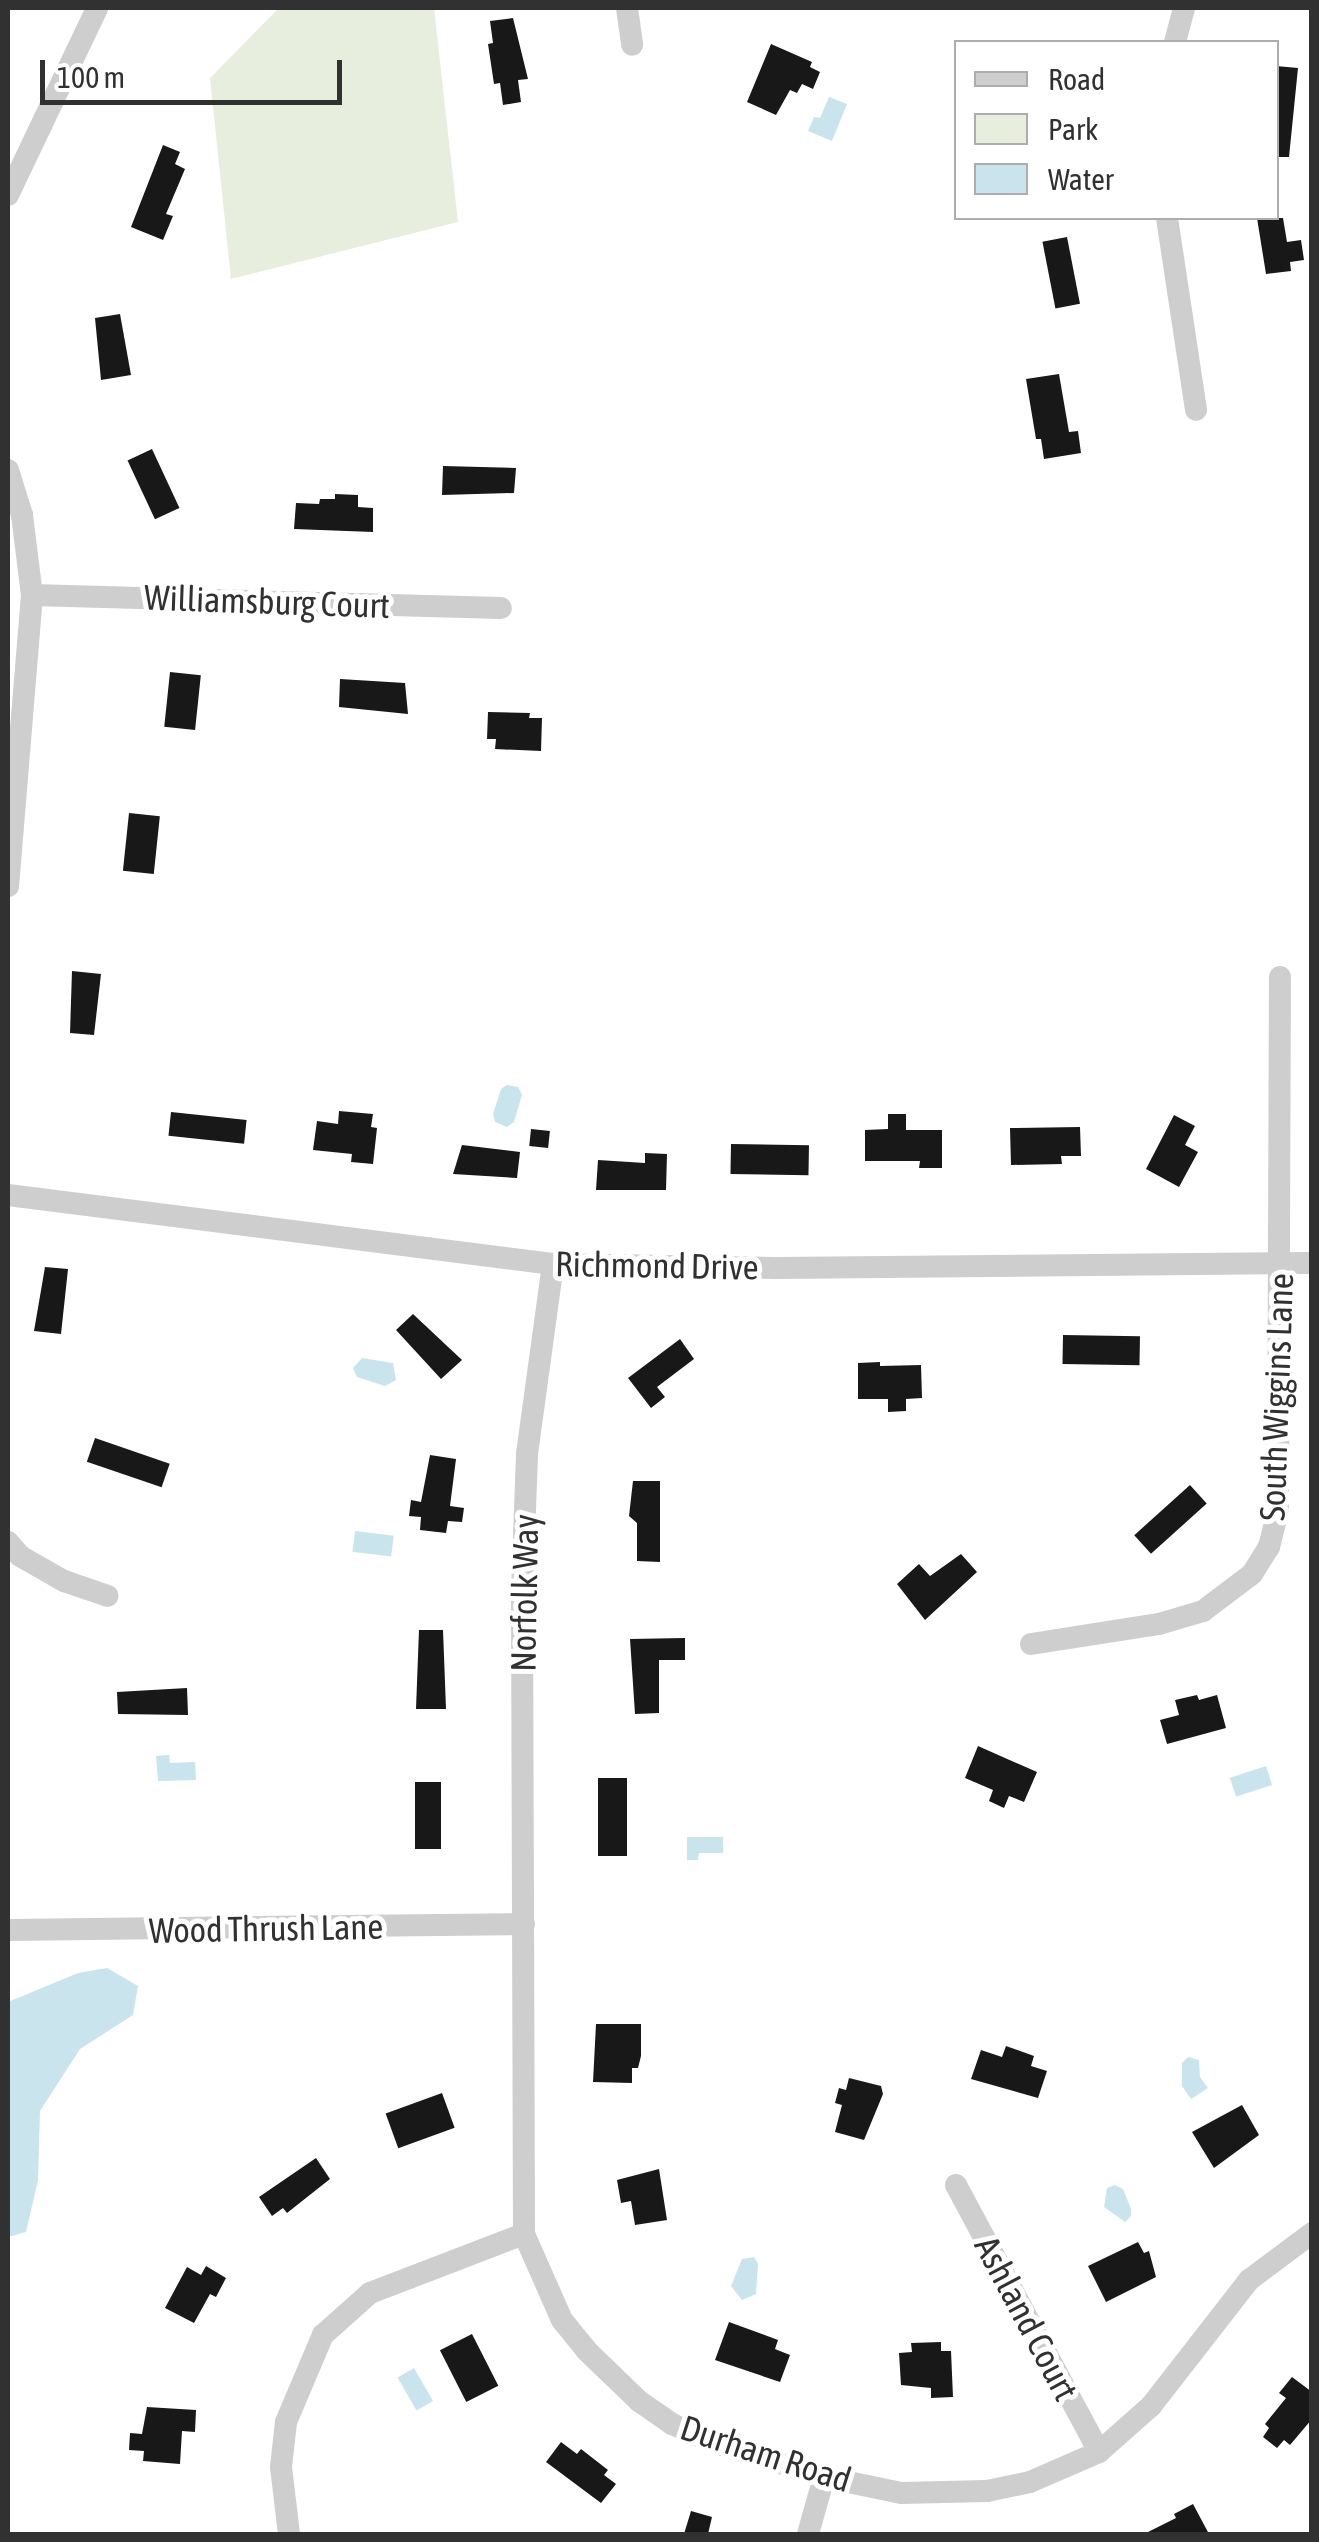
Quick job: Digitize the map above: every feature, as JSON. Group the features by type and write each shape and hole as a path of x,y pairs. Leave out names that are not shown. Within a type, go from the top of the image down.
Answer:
{"street":[{"path":"8,195 97,8"},
{"path":"627,8 632,44"},
{"path":"1175,40 1184,8"},
{"path":"1167,220 1196,410"},
{"path":"8,470 22,515 32,595 8,886"},
{"name":"Williamsburg Court","path":"32,595 501,608"},
{"name":"South Wiggins Lane","path":"1030,1644 1160,1624 1203,1611 1252,1574 1260,1561 1278,1512 1280,976"},
{"name":"Richmond Drive","path":"8,1195 553,1264 777,1268 1312,1263"},
{"name":"Norfolk Way","path":"524,1924 522,1594 527,1455 553,1264"},
{"path":"8,1542 20,1556 64,1581 108,1596"},
{"name":"Wood Thrush Lane","path":"8,1930 524,1924"},
{"name":"Durham Road","path":"524,1924 524,2234 562,2320 586,2350 639,2401 672,2424 716,2444 824,2477 901,2493 987,2491 1030,2482 1098,2452 1152,2406 1249,2280 1312,2233"},
{"name":"Ashland Court","path":"956,2185 1098,2452"},
{"path":"290,2534 281,2467 286,2422 324,2335 370,2293 524,2234"},
{"path":"808,2534 824,2477"}],"green space":[{"path":"279,8 434,8 458,222 231,279 210,78"}],"water":[{"path":"829,97 847,104 832,141 808,131 814,117 820,118"},
{"path":"507,1085 518,1087 522,1095 514,1122 507,1127 495,1122 493,1114 501,1089"},
{"path":"362,1358 393,1363 396,1380 385,1386 357,1377 353,1368"},
{"path":"355,1531 394,1536 391,1557 352,1552"},
{"path":"169,1755 170,1763 195,1762 196,1780 158,1781 156,1756"},
{"path":"1266,1766 1272,1785 1236,1797 1230,1778"},
{"path":"687,1837 723,1837 723,1853 699,1853 698,1860 687,1860"},
{"path":"107,1968 138,1986 133,2015 80,2049 40,2111 38,2180 26,2232 8,2237 8,2002 78,1973"},
{"path":"1188,2057 1199,2060 1200,2077 1208,2088 1191,2099 1182,2086 1182,2063"},
{"path":"1115,2185 1123,2189 1131,2209 1125,2222 1104,2207 1107,2188"},
{"path":"754,2257 758,2264 756,2294 742,2300 731,2286 742,2259"},
{"path":"414,2368 433,2401 417,2410 398,2378"}],"building":[{"path":"513,18 528,79 518,80 521,102 503,105 500,83 494,84 488,44 493,43 490,21"},
{"path":"771,44 812,62 810,67 820,72 813,89 802,84 797,93 790,90 776,115 747,102"},
{"path":"1279,66 1298,68 1289,157 1279,157"},
{"path":"163,145 180,152 175,164 185,169 166,214 173,216 163,240 131,227"},
{"path":"1283,218 1287,242 1301,240 1304,260 1290,262 1291,271 1266,274 1257,220"},
{"path":"1067,237 1080,304 1055,309 1042,242"},
{"path":"120,314 131,375 101,380 95,318"},
{"path":"1059,374 1069,432 1078,431 1081,453 1044,459 1041,439 1036,439 1026,379"},
{"path":"152,449 179,508 155,519 128,460"},
{"path":"443,466 516,468 514,493 442,495"},
{"path":"335,494 358,495 358,507 373,508 373,532 294,529 296,503 319,504 320,499 335,499"},
{"path":"170,672 201,675 195,730 164,727"},
{"path":"340,679 405,683 408,714 339,707"},
{"path":"488,712 530,713 529,718 542,718 541,751 495,749 496,739 487,739"},
{"path":"129,813 160,816 154,874 123,871"},
{"path":"72,971 101,974 94,1035 70,1033"},
{"path":"339,1111 373,1114 371,1127 377,1128 373,1164 351,1162 352,1154 313,1150 317,1121 338,1124"},
{"path":"171,1112 247,1120 244,1144 168,1136"},
{"path":"888,1114 906,1114 906,1130 942,1130 942,1168 919,1168 920,1161 865,1161 865,1130 888,1129"},
{"path":"1174,1115 1195,1126 1185,1145 1198,1152 1179,1187 1146,1169"},
{"path":"1080,1127 1081,1156 1061,1156 1062,1164 1011,1165 1010,1128"},
{"path":"531,1129 550,1131 548,1148 529,1146"},
{"path":"731,1144 809,1145 808,1175 730,1174"},
{"path":"462,1145 520,1152 517,1178 453,1174"},
{"path":"645,1153 667,1154 666,1190 596,1190 598,1160 645,1163"},
{"path":"45,1267 68,1269 61,1334 34,1331"},
{"path":"413,1314 462,1360 441,1379 396,1330"},
{"path":"1063,1335 1140,1336 1139,1365 1062,1364"},
{"path":"680,1339 694,1359 657,1387 665,1397 651,1408 628,1378"},
{"path":"880,1362 880,1366 921,1365 922,1398 906,1399 906,1411 888,1412 888,1399 858,1399 858,1363"},
{"path":"95,1438 170,1464 162,1487 87,1462"},
{"path":"430,1455 456,1459 450,1506 464,1508 462,1522 448,1521 446,1533 420,1530 421,1517 409,1516 411,1500 421,1502"},
{"path":"633,1481 660,1481 660,1562 637,1561 637,1523 629,1516"},
{"path":"1190,1485 1207,1504 1151,1554 1134,1535"},
{"path":"961,1554 977,1572 925,1620 897,1584 919,1564 930,1576"},
{"path":"419,1630 443,1630 446,1709 416,1709"},
{"path":"685,1638 685,1660 659,1660 659,1713 635,1714 630,1639"},
{"path":"187,1688 188,1715 118,1714 117,1692"},
{"path":"1197,1695 1199,1700 1217,1695 1226,1728 1167,1744 1160,1720 1179,1715 1175,1700"},
{"path":"978,1746 1037,1772 1024,1802 1009,1796 1004,1808 989,1801 993,1790 965,1778"},
{"path":"598,1778 627,1778 627,1856 598,1856"},
{"path":"415,1782 441,1782 441,1849 415,1849"},
{"path":"596,2024 641,2024 641,2056 638,2068 632,2068 632,2083 593,2082"},
{"path":"1006,2046 1034,2056 1031,2066 1047,2071 1038,2098 971,2079 981,2050 1002,2057"},
{"path":"849,2078 881,2086 883,2094 864,2140 835,2132 842,2105 835,2103 839,2088 846,2090"},
{"path":"442,2093 455,2128 398,2148 386,2114"},
{"path":"1242,2105 1259,2135 1214,2168 1192,2132"},
{"path":"316,2158 330,2179 287,2213 283,2208 272,2216 259,2197"},
{"path":"659,2169 667,2220 635,2225 631,2201 621,2203 617,2180"},
{"path":"1138,2242 1144,2253 1149,2251 1156,2277 1106,2302 1088,2266"},
{"path":"206,2266 226,2278 216,2297 210,2294 194,2323 165,2308 187,2267 201,2275"},
{"path":"729,2322 778,2340 775,2349 790,2355 780,2382 715,2360"},
{"path":"472,2334 498,2386 466,2402 440,2350"},
{"path":"941,2342 941,2351 951,2351 953,2397 931,2398 931,2388 901,2385 899,2353 912,2352 911,2343"},
{"path":"1292,2377 1312,2392 1312,2419 1290,2445 1284,2440 1277,2448 1263,2437 1269,2428 1265,2424 1286,2398 1279,2393"},
{"path":"147,2407 196,2410 195,2432 182,2431 180,2464 143,2461 144,2451 129,2450 130,2433 142,2434"},
{"path":"561,2442 577,2454 581,2449 608,2470 604,2475 616,2484 601,2503 546,2462"},
{"path":"1193,2504 1209,2534 1144,2534 1176,2518 1174,2514"},
{"path":"691,2511 712,2517 708,2534 684,2534"}]}
